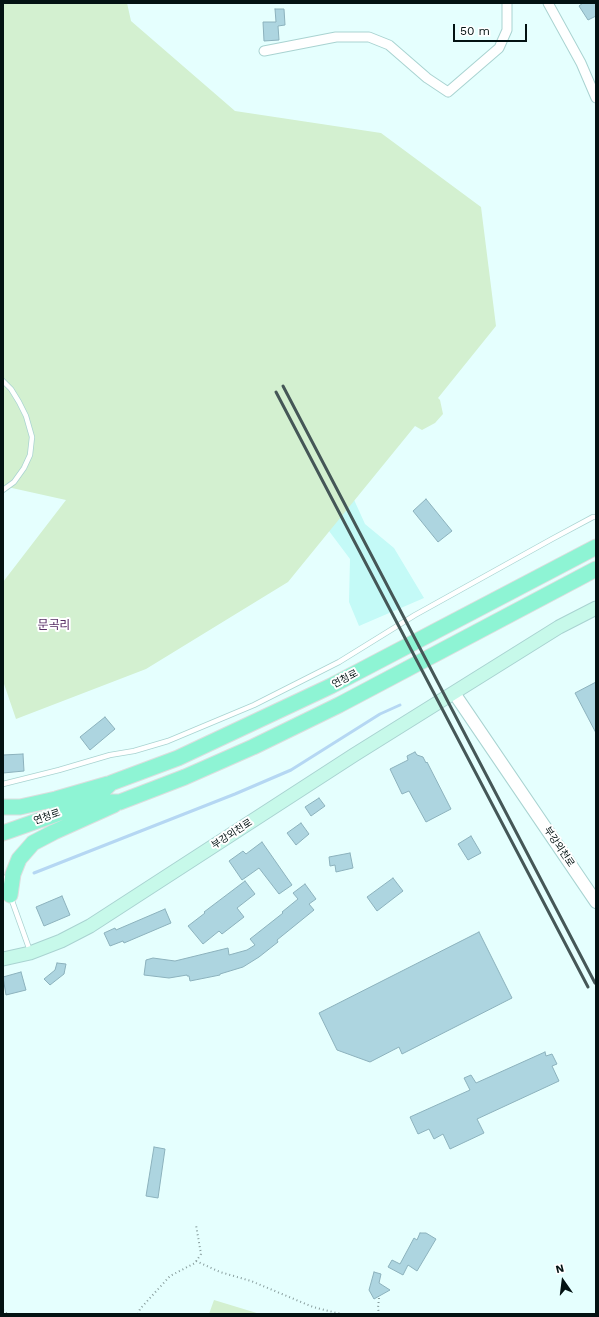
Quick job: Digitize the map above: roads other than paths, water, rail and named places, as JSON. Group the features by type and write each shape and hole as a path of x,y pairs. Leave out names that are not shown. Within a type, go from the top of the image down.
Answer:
{"main road":[{"name":"연청로","path":"91,802 111,783 178,758 331,686 596,547"},
{"name":"연청로","path":"3,833 91,802 120,802 192,774 339,705 596,569"},
{"name":"부강외천로","path":"3,959 30,953 61,941 90,926 354,755 559,626 596,608"},
{"path":"3,807 20,807 56,799 111,783"},
{"path":"6,892 19,859 33,843 120,802"}],"street":[{"path":"264,52 336,38 370,37 389,45 427,78 448,92 499,48 507,30 507,3"},
{"path":"548,3 582,63 596,98"},
{"name":"부강외천로","path":"454,693 596,902"}],"lane":[{"path":"3,381 11,389 19,402 26,416 32,437 30,455 24,468 14,482 3,490"},
{"path":"3,784 168,741 254,705 340,662 415,615 552,539 593,517 596,517"},
{"path":"3,877 6,892 30,953"}],"waterway":[{"path":"34,873 235,794 291,770 380,714 400,705"}],"railway":[{"path":"283,386 595,983"},
{"path":"276,392 588,987"}],"district":[{"name":"문곡리","path":"54,625"}]}
